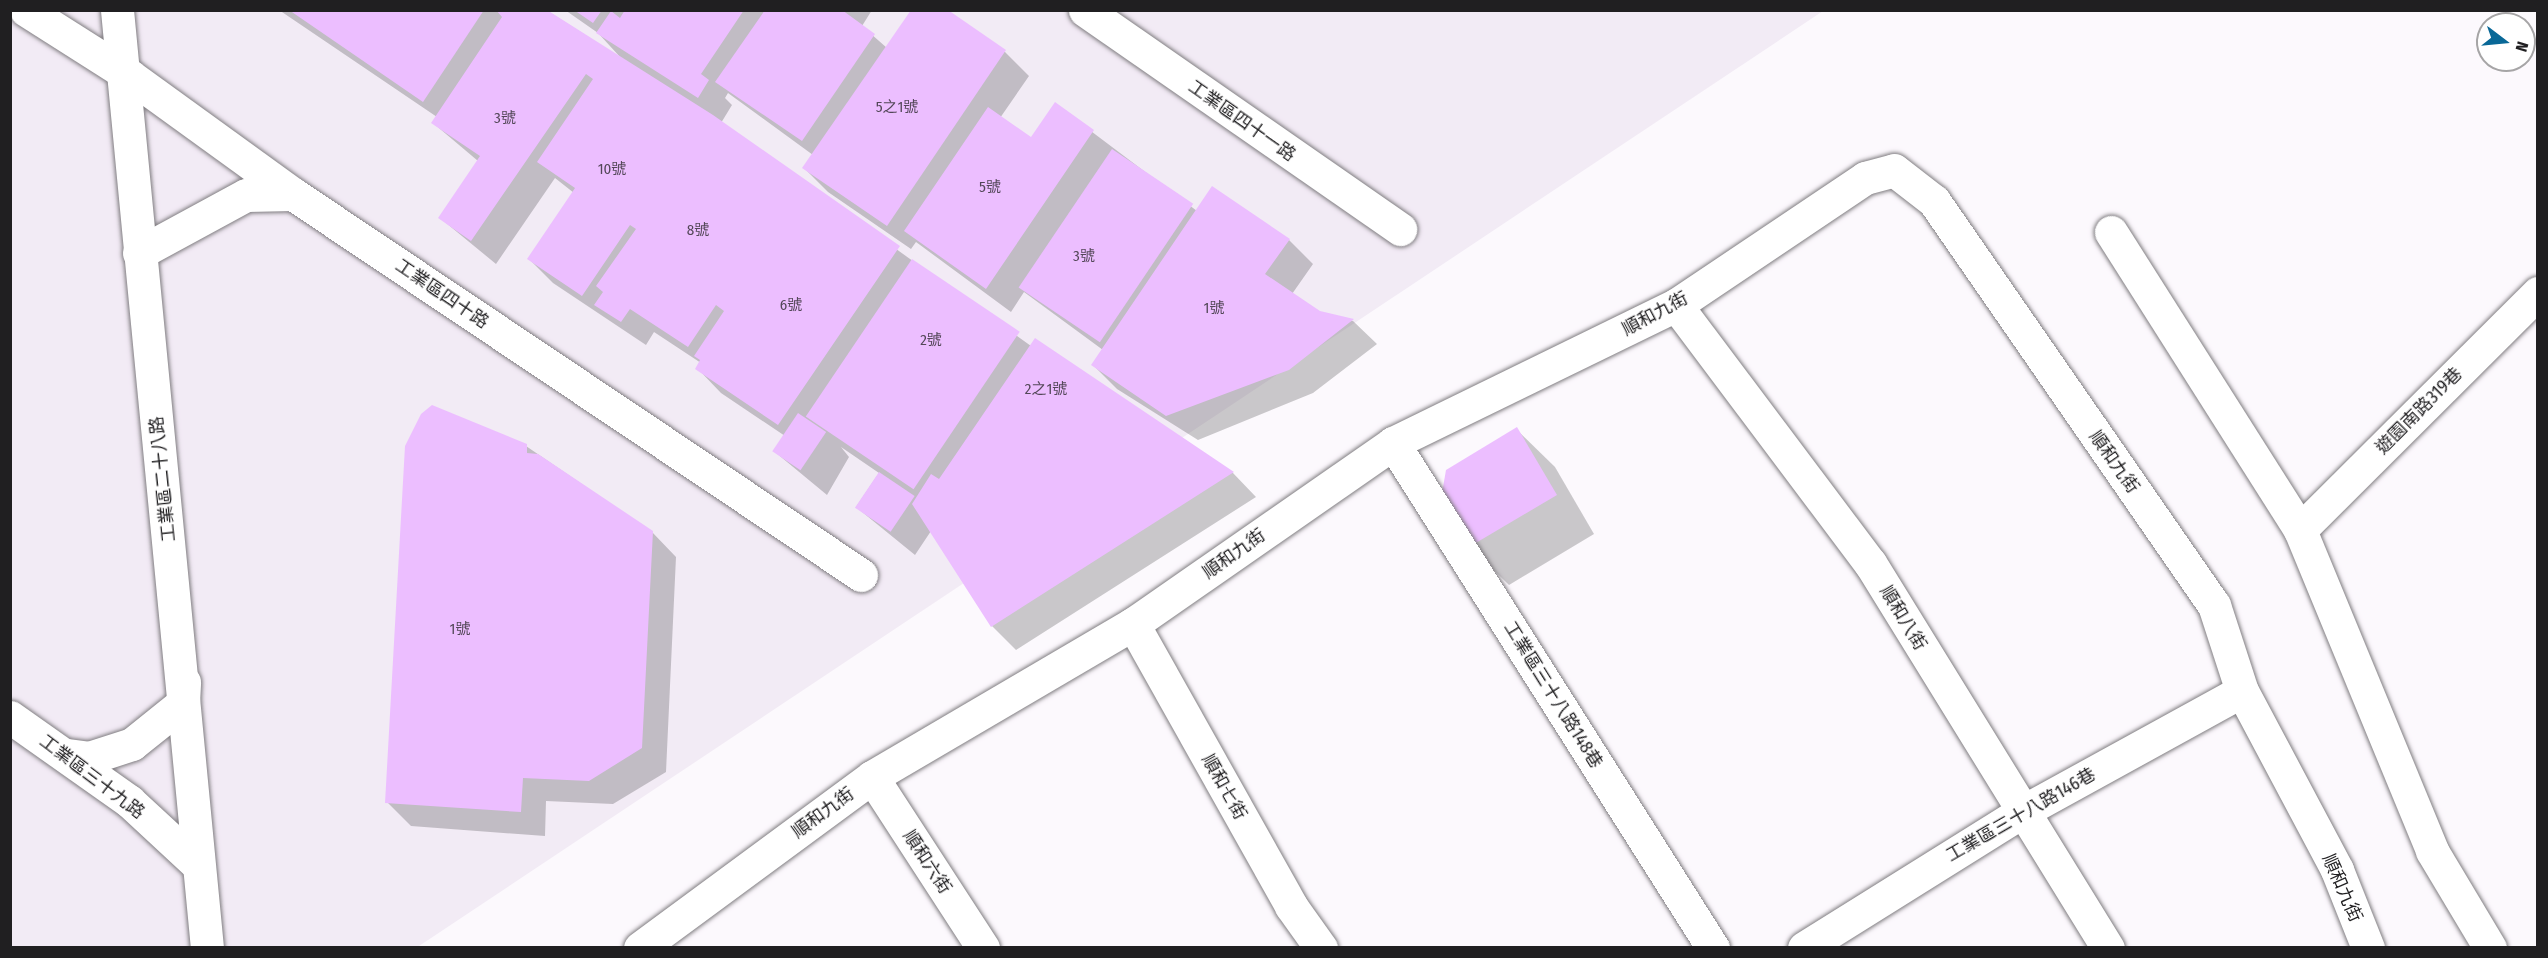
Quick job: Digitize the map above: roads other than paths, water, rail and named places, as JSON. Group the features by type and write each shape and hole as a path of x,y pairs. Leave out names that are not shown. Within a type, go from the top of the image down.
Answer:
{"street":[{"name":"工業區四十路","path":"26,10 123,72 293,194 861,575"},
{"name":"工業區二十八路","path":"117,10 139,253 184,680 198,865 207,948"},
{"name":"工業區四十一路","path":"1085,10 1400,230"},
{"name":"順和九街","path":"640,948 872,777 1133,624 1393,443 1676,305 1865,178 1894,170 1934,201 2214,605 2242,691 2337,870 2368,948"},
{"path":"139,253 246,195 293,194"},
{"path":"2111,232 2300,530 2432,850 2490,948"},
{"name":"遊園南路319巷","path":"2300,530 2538,293"},
{"name":"順和八街","path":"1676,305 1870,562 2020,813 2108,948"},
{"name":"工業區三十八路148巷","path":"1393,443 1713,948"},
{"name":"順和七街","path":"1133,624 1291,906 1321,948"},
{"path":"66,755 89,758 132,744 183,703 184,680"},
{"name":"工業區三十八路146巷","path":"1804,948 2020,813 2242,691"},
{"name":"工業區三十九路","path":"10,717 129,801 198,865"},
{"name":"順和六街","path":"872,777 982,948"}]}
